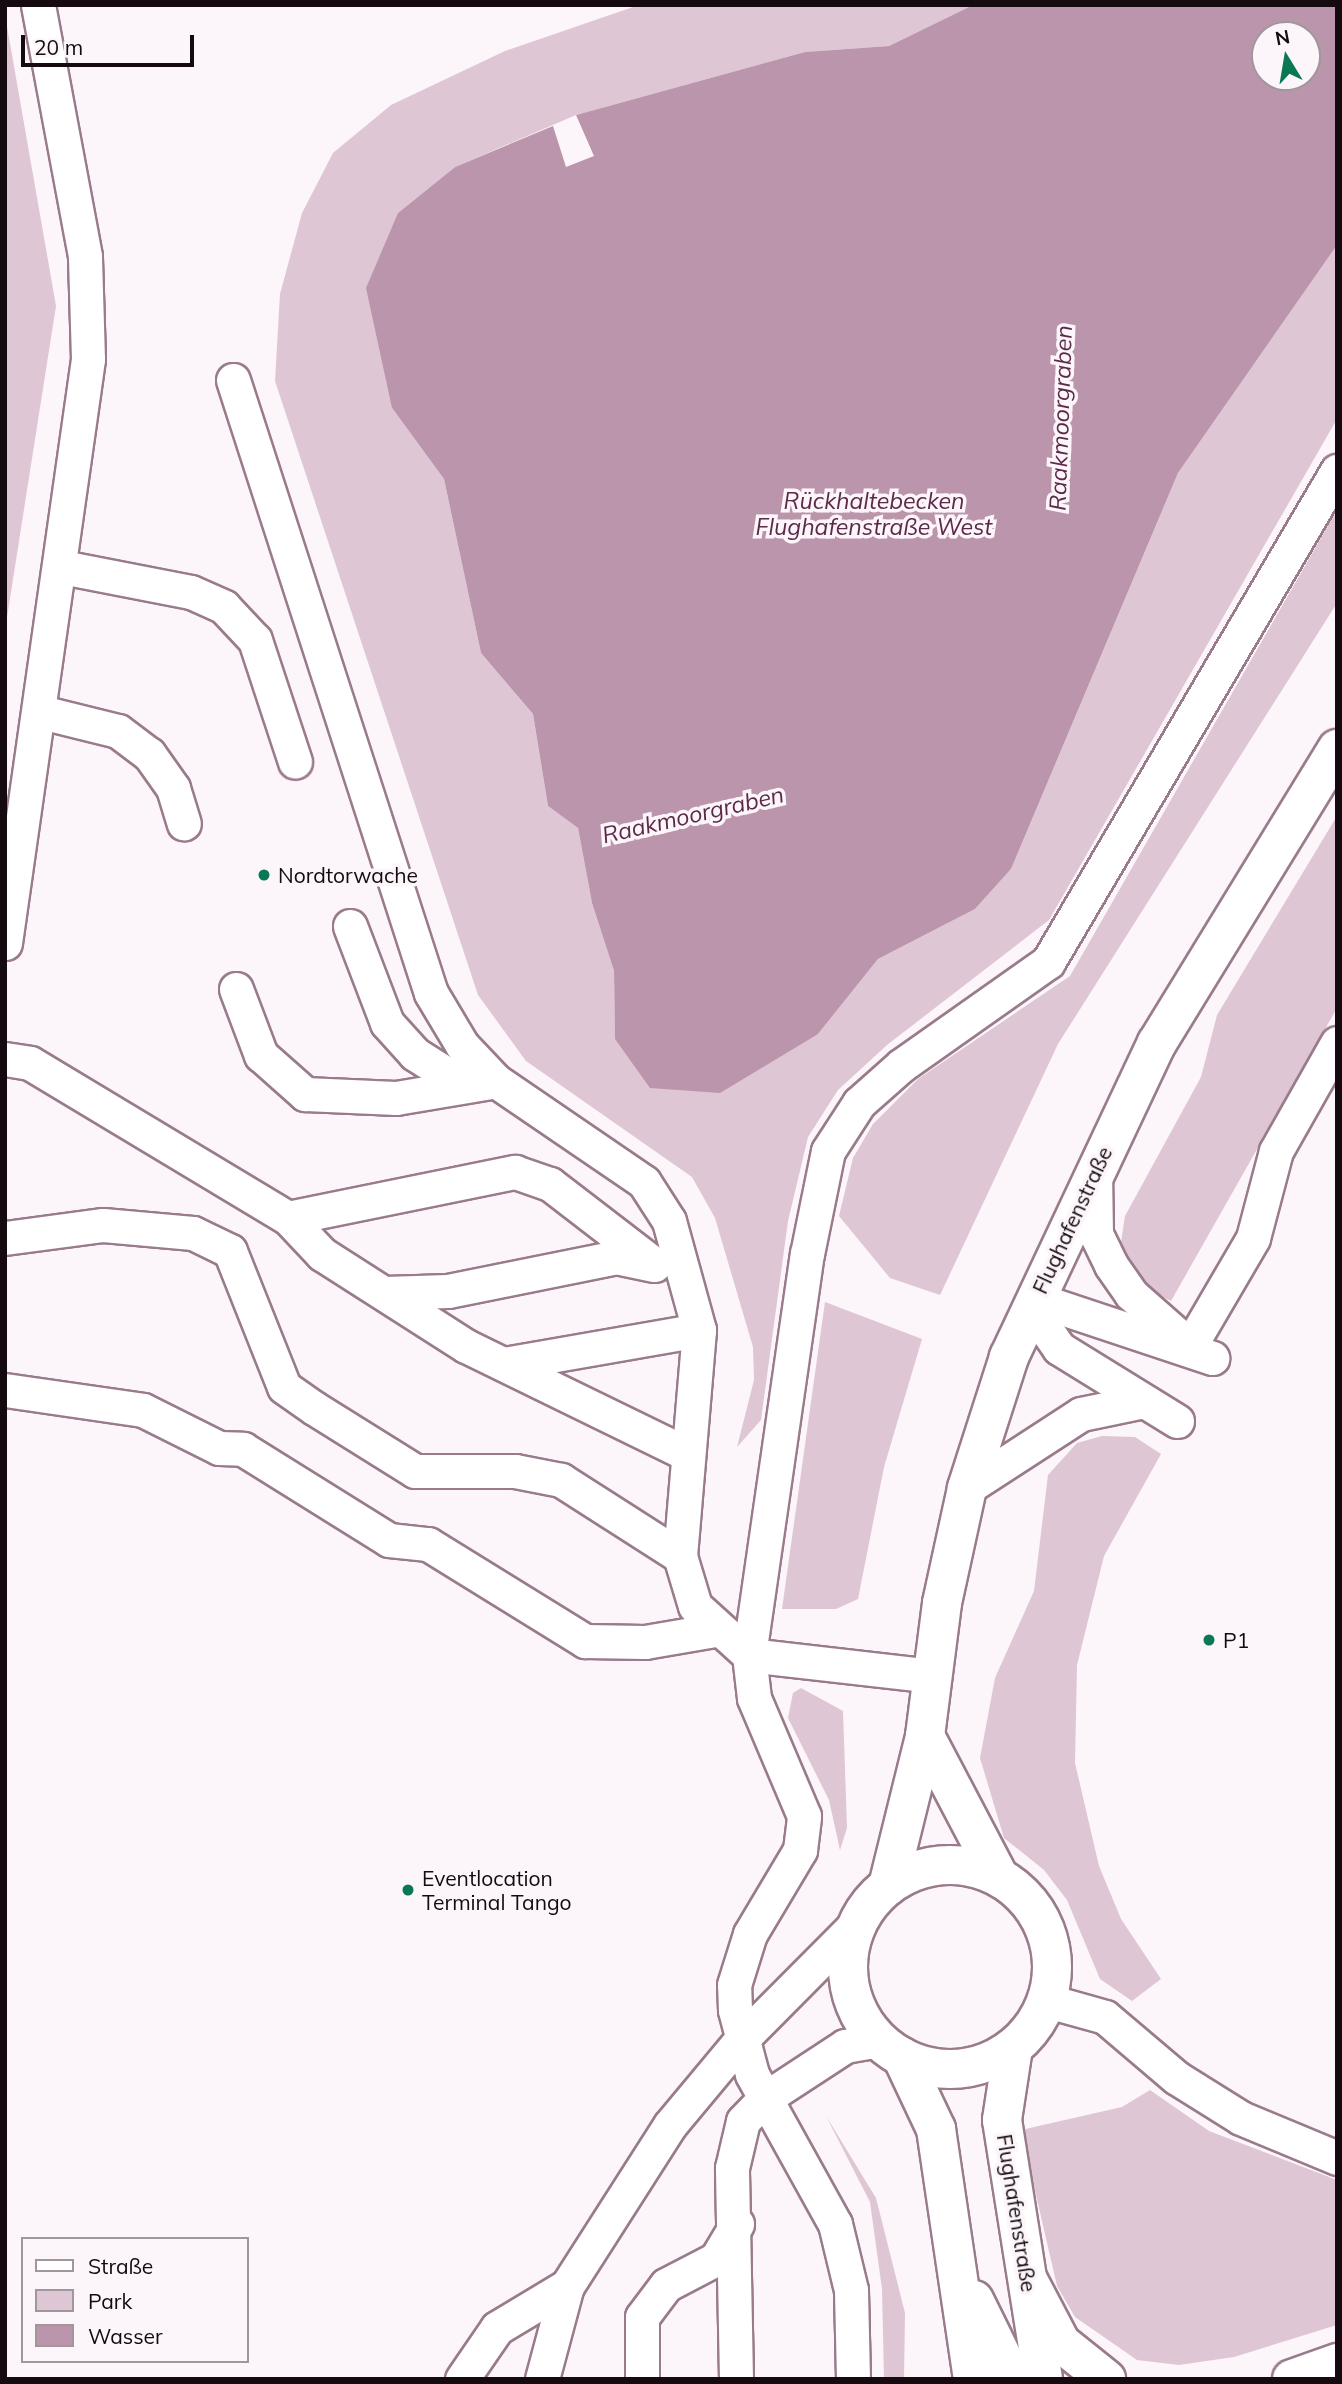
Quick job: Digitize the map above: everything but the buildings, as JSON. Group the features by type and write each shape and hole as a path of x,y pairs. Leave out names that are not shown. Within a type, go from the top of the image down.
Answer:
{"main road":[{"name":"Flughafenstraße","path":"888,1886 925,1737 932,1676 967,1488 983,1426 1035,1299 1095,1167 1157,1043 1337,750"},
{"name":"Flughafenstraße","path":"925,1737 999,1877 1035,1909 1046,1930 1053,1977 1048,2001 1013,2048 1002,2120 1042,2379"},
{"name":"Flughafenstraße","path":"973,2379 962,2276 936,2129 890,2049 852,1997 849,1959 858,1922 888,1886 930,1867 977,1869 999,1877"},
{"path":"890,2049 959,2070 1013,2048"},
{"name":"Flughafenstraße","path":"962,2276 1013,2379"},
{"path":"1028,2280 1061,2343 1106,2379"},
{"path":"1292,2379 1337,2363"}],"lane":[{"path":"5,943 62,567 88,359 85,256 38,5"},
{"path":"233,380 431,993 462,1045 496,1081 644,1182 669,1221 690,1286 699,1330 700,1372 687,1454 680,1556 695,1606 715,1630 749,1655 932,1676"},
{"path":"853,2379 851,2290 835,2224 764,2099 740,2040 734,1985 750,1934 800,1850 804,1816 754,1698 749,1655 807,1254 828,1151 859,1103 902,1065 1048,962 1337,471"},
{"path":"62,567 191,592 224,607 255,640 295,762"},
{"path":"41,712 118,731 149,754 173,788 184,823"},
{"path":"350,926 387,1023 415,1054 464,1085"},
{"path":"236,989 261,1055 305,1094 396,1098 496,1081"},
{"path":"1201,1352 1253,1238 1276,1151 1337,1043"},
{"path":"5,1059 30,1063 288,1218 322,1254 504,1364 687,1454"},
{"path":"1095,1167 1096,1234 1111,1265 1131,1294 1201,1352"},
{"path":"288,1218 515,1172 550,1184 654,1265 690,1286"},
{"path":"5,1238 103,1225 193,1233 230,1251 284,1387 314,1408 415,1471 515,1471 561,1480 680,1556"},
{"path":"384,1293 447,1291 616,1257 654,1265"},
{"path":"1177,1421 1139,1402 1059,1348 1039,1319 1035,1299 1201,1352"},
{"path":"504,1364 699,1330"},
{"path":"5,1390 142,1410 219,1448 243,1449 388,1540 428,1544 584,1642 645,1643 715,1630"},
{"path":"967,1488 1081,1414 1139,1402"},
{"path":"542,2379 567,2286 670,2125 740,2040 858,1922"},
{"path":"1048,2001 1105,2017 1177,2078 1220,2105 1337,2158"},
{"path":"736,2379 737,2224 734,2145 743,2122 764,2099 845,2046 890,2049"},
{"path":"642,2379 642,2317 666,2285 716,2259 737,2224"},
{"path":"462,2379 497,2328 567,2286"}],"green space":[{"path":"639,5 973,5 889,46 805,52 576,115 455,167 398,213 392,408 444,479 481,653 533,714 548,806 578,828 592,903 614,971 615,1039 818,1034 878,959 975,909 1011,869 1178,473 1337,245 1337,419 1049,920 887,1045 838,1090 808,1137 788,1221 761,1420 737,1447 754,1380 753,1347 715,1218 692,1177 526,1061 478,995 275,381 280,294 302,213 333,153 391,105 505,51"},
{"path":"5,15 56,306 5,630"},
{"path":"1337,510 1337,603 1058,1044 940,1295 890,1278 839,1216 853,1158 873,1124 918,1079 1070,976"},
{"path":"1337,816 1337,1008 1171,1301 1141,1286 1128,1269 1121,1242 1125,1216 1201,1077 1217,1015"},
{"path":"825,1302 922,1339 884,1467 858,1599 836,1609 782,1609"},
{"path":"1102,1436 1135,1437 1161,1454 1104,1556 1077,1665 1075,1763 1099,1866 1121,1919 1161,1979 1132,2001 1100,1979 1067,1900 1044,1870 1004,1838 980,1758 995,1678 1034,1591 1048,1475 1077,1443"},
{"path":"801,1688 843,1711 847,1828 840,1850 829,1800 788,1718 793,1693"},
{"path":"1150,2090 1209,2131 1337,2180 1337,2325 1234,2357 1179,2365 1137,2360 1075,2317 1057,2286 1021,2130 1122,2107"},
{"path":"826,2116 876,2198 905,2313 904,2379 884,2379 882,2289 870,2202"}],"water":[{"name":"Rückhaltebecken Flughafenstraße West","path":"973,5 1337,5 1337,245 1178,473 1011,869 975,909 878,959 818,1034 720,1093 650,1088 615,1039 614,971 592,903 578,828 548,806 533,714 481,653 444,479 392,408 366,288 398,213 455,167 553,126 566,167 594,156 576,115 805,52 889,46"}],"place":[{"name":"Nordtorwache","path":"264,875"},
{"name":"P1","path":"1209,1640"},
{"name":"Eventlocation Terminal Tango","path":"408,1890"}],"water label":[{"name":"Raakmoorgraben","path":"1061,418"},
{"name":"Raakmoorgraben","path":"693,815"}]}
